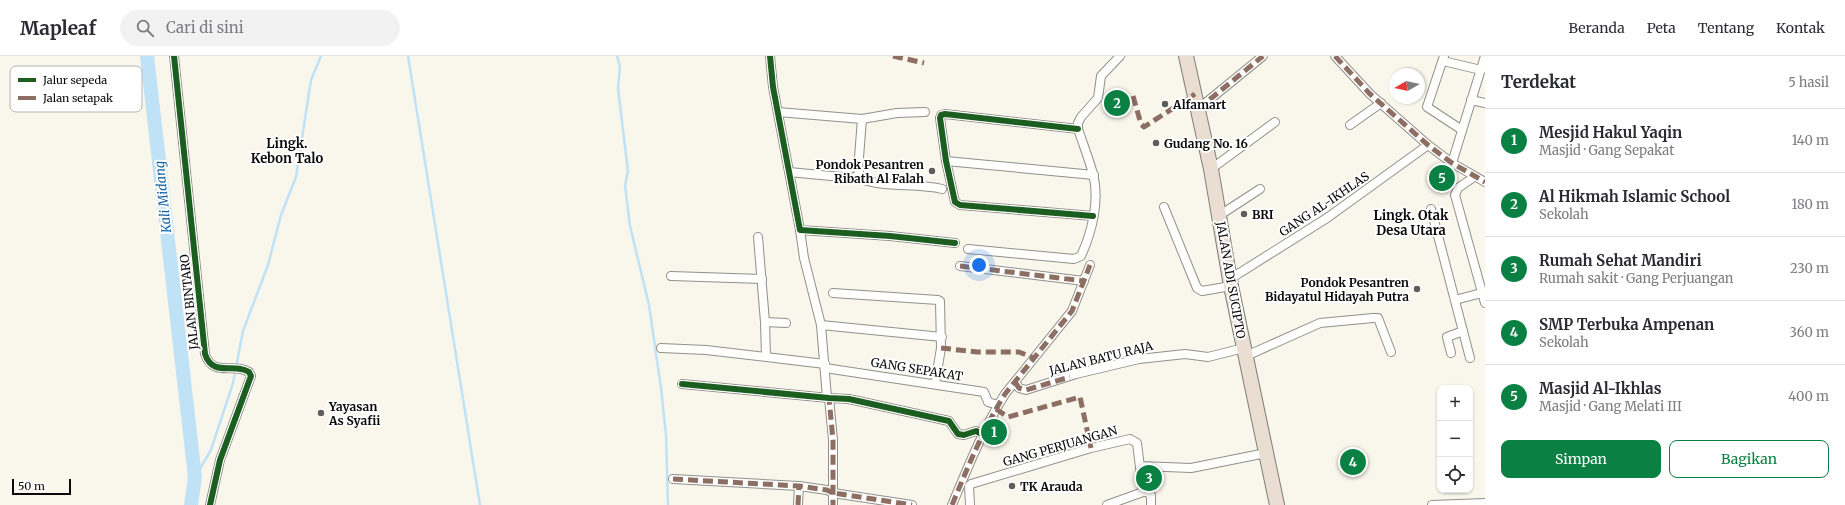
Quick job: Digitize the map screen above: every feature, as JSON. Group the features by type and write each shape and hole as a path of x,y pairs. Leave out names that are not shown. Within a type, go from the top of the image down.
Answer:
{"highway":[{"name":"JALAN ADI SUCIPTO","path":"1186,56 1211,169 1220,215 1230,282 1277,505"}],"street":[{"name":"JALAN BINTARO","path":"174,56 205,354 208,362 212,366 241,369 250,372 251,379 220,460 210,505"},
{"path":"770,56 778,112 804,258 821,325 833,440 830,492 833,505"},
{"path":"968,249 1078,258 1085,247 1093,216 1095,201 1094,175 1078,129 1078,123 1081,117 1098,98 1101,76 1120,56"},
{"path":"1198,109 1264,56"},
{"path":"1335,56 1381,104 1428,145 1452,163 1485,182"},
{"path":"1452,163 1485,56"},
{"path":"1462,130 1427,107 1443,59 1481,70"},
{"path":"1471,100 1485,103"},
{"path":"1350,125 1381,104"},
{"path":"778,112 862,119 883,115 926,112"},
{"path":"1078,129 944,114 941,115 940,118 946,161 955,202 960,205 1093,216"},
{"path":"862,119 858,170 860,175 865,180 909,186 930,186 942,189"},
{"path":"1211,169 1275,122"},
{"name":"GANG AL-IKHLAS","path":"1230,282 1328,218 1428,145"},
{"path":"946,161 1094,175"},
{"path":"789,172 852,178 860,175"},
{"path":"1474,177 1458,188 1455,195 1484,293 1485,303"},
{"path":"1220,215 1260,189"},
{"path":"1164,207 1197,288 1202,292 1230,282"},
{"path":"1431,209 1470,358"},
{"path":"800,230 890,236 955,243"},
{"path":"758,237 765,322 766,356"},
{"path":"952,505 982,434 998,404 1072,311 1090,265"},
{"path":"960,266 1084,281"},
{"path":"671,276 762,279"},
{"path":"833,293 938,300 941,304 942,337 935,384"},
{"path":"1455,300 1484,293"},
{"path":"1245,352 1320,323 1373,318 1378,318 1391,352"},
{"path":"765,322 786,323"},
{"path":"821,325 942,337"},
{"path":"1451,353 1447,337 1463,331"},
{"name":"GANG SEPAKAT","path":"661,348 706,350 766,356 984,392 988,402 998,404"},
{"name":"JALAN BATU RAJA","path":"1015,382 1019,388 1026,390 1076,374 1139,359 1185,354 1208,357 1245,352"},
{"path":"682,384 849,399 949,421 958,434 964,435 976,431 982,434"},
{"name":"GANG PERJUANGAN","path":"970,505 969,486 971,484 1091,448 1130,439 1137,443 1143,492"},
{"path":"1140,466 1191,468 1266,452"},
{"path":"673,479 799,486 912,505"},
{"path":"798,505 799,486"},
{"path":"1107,505 1143,492 1147,492 1151,495 1151,505"},
{"path":"1432,505 1485,502"}],"waterway":[{"name":"Kali Midang","path":"147,56 195,477 191,505"},
{"path":"195,477 211,450 233,383 243,331 268,265 281,215 296,177 311,80 321,56"},
{"path":"408,56 480,505"},
{"path":"617,56 620,67 618,88 628,171 625,185 630,226 649,305 661,388 666,435 668,505"}],"marked path":[{"path":"893,56 924,63"},
{"path":"1198,109 1263,56"},
{"path":"1335,56 1370,94 1428,145 1452,163 1485,182"},
{"path":"1133,96 1141,124 1144,127 1195,94"},
{"path":"952,505 976,448 997,407 1005,394 1072,311 1090,265"},
{"path":"960,266 1084,281"},
{"path":"941,348 977,352 1019,352 1034,358"},
{"path":"1015,382 1019,388 1026,390 1070,377"},
{"path":"996,409 1008,417 1080,397 1091,448"},
{"path":"832,399 829,398 833,440 833,505"},
{"path":"673,479 799,486 827,490 833,493 912,505"},
{"path":"798,505 799,486"}],"cycle path":[{"path":"174,56 205,354 213,366 218,368 243,369 249,372 251,376 220,460 210,505"},
{"path":"770,56 773,87 800,230 890,236 955,243"},
{"path":"1078,129 945,114 941,115 940,118 946,161 955,202 960,205 1093,216"},
{"path":"682,384 849,399 949,421 958,434 964,435 976,431 982,434"}],"place":[{"name":"Al Hikmah Islamic School","path":"1117,103"},
{"name":"Alfamart","path":"1165,104"},
{"name":"Gudang No. 16","path":"1156,143"},
{"name":"Pondok Pesantren Ribath Al Falah","path":"932,171"},
{"name":"Masjid Al-Ikhlas","path":"1442,178"},
{"name":"BRI","path":"1244,214"},
{"name":"Pondok Pesantren Bidayatul Hidayah Putra","path":"1417,289"},
{"name":"Yayasan As Syafii","path":"321,413"},
{"name":"Mesjid Hakul Yaqin","path":"994,432"},
{"name":"SMP Terbuka Ampenan","path":"1353,462"},
{"name":"Rumah Sehat Mandiri","path":"1149,478"},
{"name":"TK Arauda","path":"1012,486"}],"district":[{"name":"Lingk. Kebon Talo","path":"287,150"},
{"name":"Lingk. Otak Desa Utara","path":"1411,222"}]}
